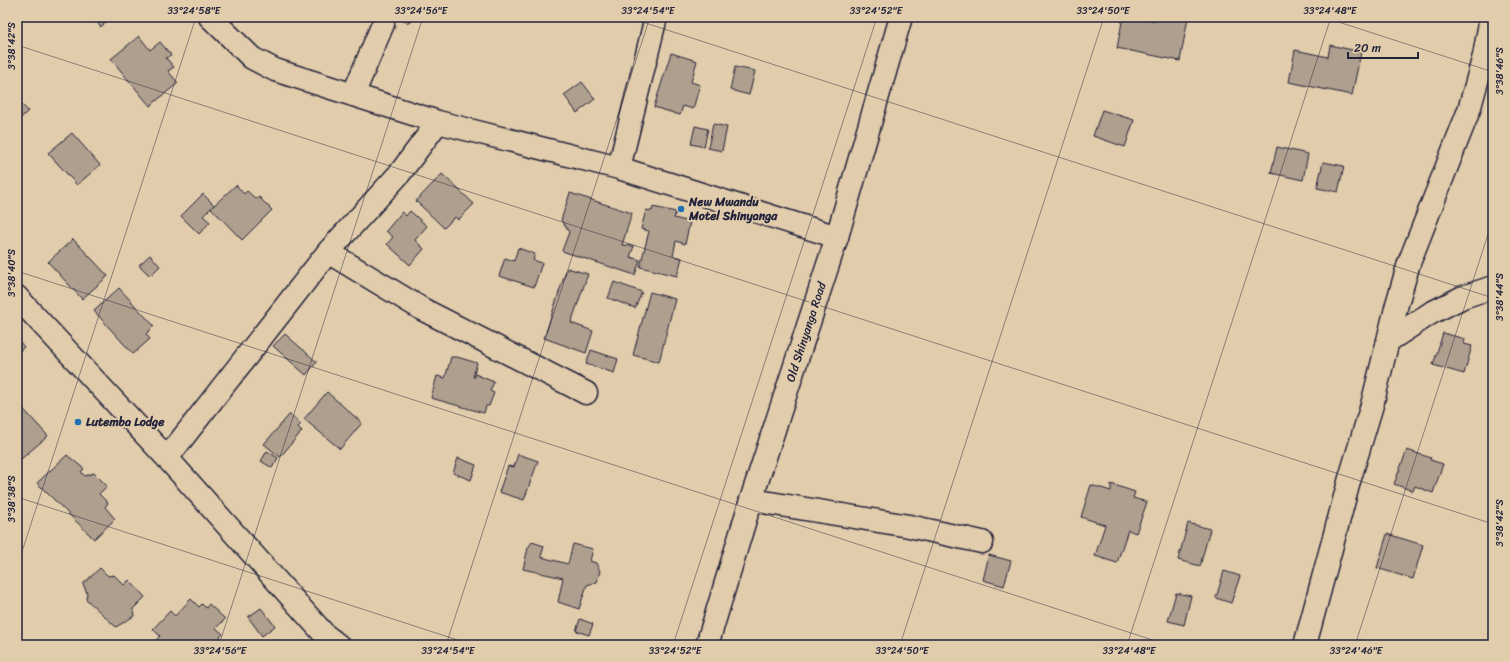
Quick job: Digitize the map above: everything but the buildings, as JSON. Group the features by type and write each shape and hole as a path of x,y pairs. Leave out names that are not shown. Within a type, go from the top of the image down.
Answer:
{"street":[{"path":"210,17 252,58 275,70 438,122 619,168 837,237"},
{"path":"619,168 656,17"},
{"name":"Old Shinyanga Road","path":"706,645 750,500 837,237 901,17"},
{"path":"1305,645 1350,478 1372,405 1397,304 1409,263 1469,110 1484,56 1492,17"},
{"path":"353,95 383,24"},
{"path":"167,458 328,252 400,173 438,122"},
{"path":"328,252 422,309 586,393"},
{"path":"1388,341 1431,313 1463,297 1493,287"},
{"path":"17,297 167,458 328,642"},
{"path":"750,500 909,526 982,542"}],"place":[{"name":"New Mwandu Motel Shinyanga","path":"681,209"},
{"name":"Lutemba Lodge","path":"78,422"}]}
